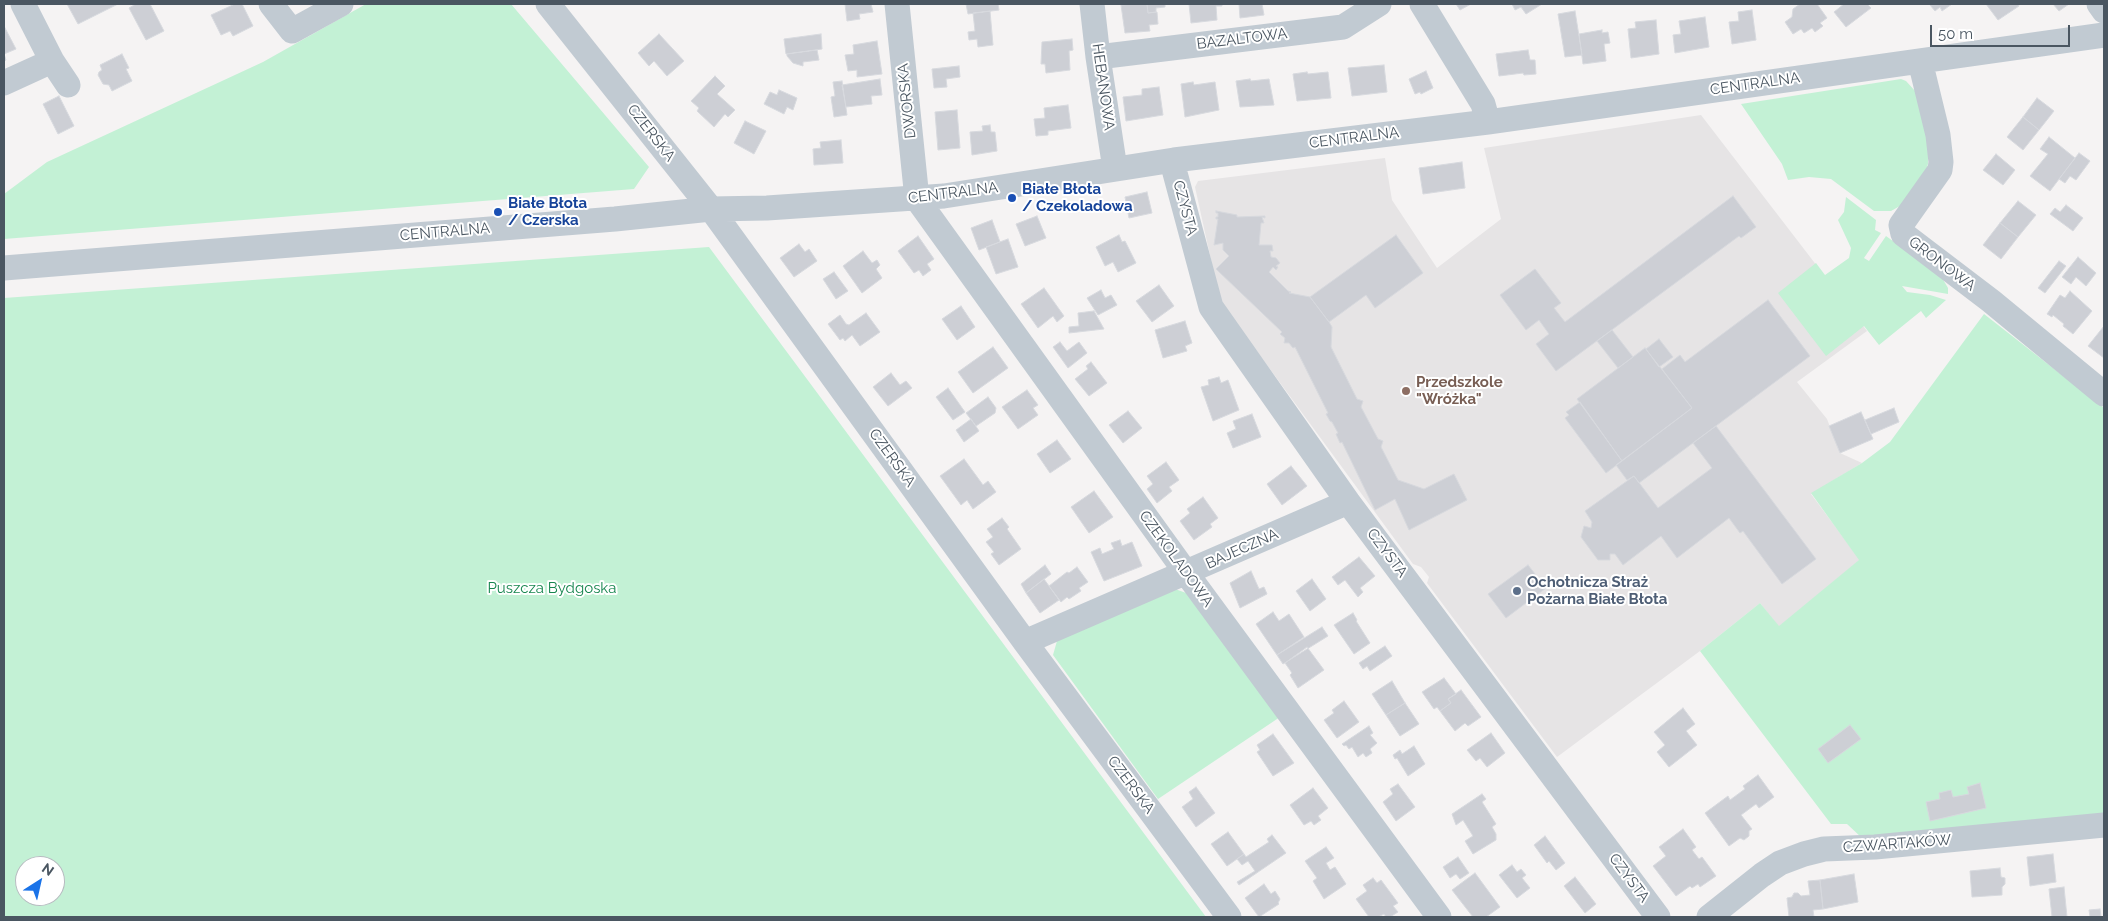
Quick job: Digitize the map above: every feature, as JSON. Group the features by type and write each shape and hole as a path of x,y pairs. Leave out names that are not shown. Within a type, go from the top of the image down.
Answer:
{"street":[{"path":"23,4 52,61 68,85"},
{"path":"271,4 292,31 341,4"},
{"name":"CZERSKA","path":"548,4 710,209 1025,642 1230,917"},
{"name":"DWORSKA","path":"897,4 917,199"},
{"name":"HEBANOWA","path":"1092,4 1115,170"},
{"name":"BAZALTOWA","path":"1098,57 1343,27 1379,4"},
{"path":"1422,4 1483,104 1488,122"},
{"path":"2100,4 2104,11"},
{"name":"CENTRALNA","path":"4,268 605,220 710,209 767,208 917,199 1174,160 1488,122 2104,35"},
{"path":"4,83 52,61"},
{"name":"GRONOWA","path":"1920,61 1938,135 1942,162 1940,170 1901,225 1903,234 1991,301 2104,394"},
{"name":"CZYSTA","path":"1174,160 1175,173 1212,308 1348,502 1658,917"},
{"name":"CZEKOLADOWA","path":"917,199 1187,574 1439,917"},
{"name":"BAJECZNA","path":"1025,642 1187,574 1348,502"},
{"name":"CZWARTAKÓW","path":"1709,917 1780,863 1824,849 1875,847 2104,825"}],"shaded area":[{"path":"1701,115 1867,331 1797,382 1827,419 1840,453 1862,463 1811,494 1860,560 1779,627 1760,603 1700,651 1557,757 1427,583 1429,577 1421,567 1413,564 1220,301 1195,187 1198,181 1385,158 1392,200 1437,268 1501,219 1484,148"}],"green space":[{"path":"366,4 511,4 649,167 634,189 4,239 4,194 47,162 263,62"},
{"path":"1901,79 1906,81 1916,92 1928,138 1928,164 1925,174 1900,206 1891,211 1874,211 1831,179 1809,177 1788,180 1782,164 1741,104"},
{"path":"1846,197 1876,220 1875,230 1881,233 1864,258 1869,261 1886,236 1941,276 1948,288 1948,294 1902,286 1907,292 1930,295 1946,300 1926,318 1921,311 1879,345 1864,326 1826,356 1778,293 1816,263 1825,275 1849,258 1851,248 1838,220 1844,212"},
{"name":"Puszcza Bydgoska","path":"709,247 1206,917 4,917 4,298"},
{"path":"1984,314 2104,408 2104,814 1862,838 1847,824 1831,824 1700,651 1760,603 1779,626 1859,560 1811,493 1862,463 1890,442"},
{"path":"1175,589 1189,594 1280,717 1158,799 1053,655 1057,641"}],"building":[{"path":"67,4 118,4 78,24"},
{"path":"136,4 150,4 164,31 146,40 129,8"},
{"path":"235,4 242,4 253,26 233,36 230,31 221,35 211,15"},
{"path":"845,4 871,4 873,12 859,14 860,19 847,21"},
{"path":"966,4 998,4 999,10 968,14"},
{"path":"1147,4 1148,13 1157,12 1158,24 1149,25 1150,31 1125,33 1121,5"},
{"path":"1147,4 1165,4 1165,7 1156,8 1156,12 1148,13"},
{"path":"1189,4 1222,4 1222,6 1216,6 1217,20 1191,23"},
{"path":"1239,4 1262,4 1264,15 1240,18"},
{"path":"1456,4 1471,4 1460,10"},
{"path":"1512,4 1542,4 1526,14 1521,7 1515,10"},
{"path":"1800,4 1817,4 1827,18 1820,23 1823,26 1815,32 1812,28 1804,33 1801,29 1793,34 1785,22 1792,17 1793,9"},
{"path":"1844,4 1867,4 1871,8 1846,27 1834,12"},
{"path":"1952,4 1942,11 1940,7 1935,11 1930,5"},
{"path":"1986,4 2018,4 2019,6 1998,20"},
{"path":"2053,4 2069,4 2059,11"},
{"path":"1752,10 1756,40 1732,44 1729,22 1739,21 1738,12"},
{"path":"990,11 993,45 978,47 977,39 969,40 968,32 975,31 973,13"},
{"path":"1575,11 1582,55 1565,57 1558,14"},
{"path":"1705,17 1709,47 1675,53 1673,35 1681,34 1679,21"},
{"path":"1656,20 1659,54 1631,58 1628,29 1636,28 1635,22"},
{"path":"4,26 16,49 4,54"},
{"path":"1602,30 1602,33 1608,32 1610,43 1604,44 1606,61 1583,64 1579,34"},
{"path":"659,34 684,61 667,76 654,61 649,66 638,53"},
{"path":"821,34 822,49 786,54 784,39"},
{"path":"1072,39 1073,50 1069,51 1070,70 1046,73 1045,64 1041,64 1042,42"},
{"path":"877,41 882,74 857,77 857,70 848,71 845,55 854,54 853,45"},
{"path":"817,50 819,60 803,62 803,66 793,63 787,56 787,54"},
{"path":"1528,50 1530,60 1535,60 1536,74 1524,75 1523,73 1499,76 1496,54"},
{"path":"122,54 129,68 126,69 132,81 112,91 109,85 103,84 98,75 102,70 100,65"},
{"path":"1384,65 1387,92 1352,96 1348,68"},
{"path":"959,66 960,77 946,79 947,87 934,88 932,69"},
{"path":"1426,71 1433,88 1421,94 1420,92 1415,94 1409,79"},
{"path":"1307,72 1308,74 1328,72 1331,98 1297,101 1293,74"},
{"path":"715,76 725,86 717,94 735,110 728,117 725,114 714,127 697,111 699,108 691,101"},
{"path":"880,79 882,95 871,96 872,104 846,107 842,85"},
{"path":"1250,79 1251,81 1269,79 1274,105 1240,107 1236,81"},
{"path":"842,81 847,115 834,117 831,97 835,96 833,82"},
{"path":"1193,82 1194,85 1215,82 1219,110 1185,117 1181,84"},
{"path":"1159,87 1163,115 1126,121 1123,97 1142,95 1142,89"},
{"path":"779,90 797,98 793,110 787,107 784,114 764,104 770,92 777,95"},
{"path":"59,96 74,126 58,134 43,104"},
{"path":"2037,98 2054,111 2039,130 2023,117"},
{"path":"1068,105 1071,128 1048,131 1048,135 1036,136 1034,119 1045,118 1044,108"},
{"path":"957,110 960,148 938,150 935,112"},
{"path":"2023,117 2039,130 2023,150 2007,137"},
{"path":"745,121 766,131 754,154 734,143"},
{"path":"990,125 991,132 995,132 997,151 972,155 970,132 983,131 982,126"},
{"path":"2049,137 2075,158 2050,191 2030,176 2048,154 2040,149"},
{"path":"841,140 843,163 814,165 813,149 821,148 820,142"},
{"path":"2079,153 2090,161 2076,180 2070,176 2065,183 2059,179"},
{"path":"1996,154 2015,170 2003,185 1983,170"},
{"path":"1462,162 1465,188 1423,194 1419,168"},
{"path":"1147,192 1152,213 1129,218 1125,197"},
{"path":"1733,196 1756,227 1741,238 1739,236 1556,371 1536,344 1549,334 1539,320 1526,330 1500,295 1535,269 1561,303 1554,308 1565,322"},
{"path":"2018,201 2036,215 2018,237 2000,223"},
{"path":"2066,205 2083,218 2073,231 2050,214 2055,208 2060,212"},
{"path":"1216,211 1237,215 1237,217 1265,216 1265,218 1262,217 1264,223 1261,223 1259,245 1272,245 1271,257 1276,258 1280,263 1276,266 1278,267 1276,270 1273,267 1269,272 1291,292 1289,293 1310,297 1329,322 1332,327 1331,347 1357,399 1363,401 1361,407 1378,439 1383,441 1381,447 1398,480 1424,489 1454,474 1467,500 1409,530 1395,499 1375,510 1342,442 1340,443 1336,434 1338,433 1326,414 1328,413 1295,347 1293,348 1289,343 1284,343 1285,338 1280,334 1282,332 1216,269 1229,256 1223,250 1223,243 1214,245 1218,219 1216,219 1218,213"},
{"path":"1037,216 1046,238 1025,246 1016,224"},
{"path":"992,220 1000,242 979,250 971,228"},
{"path":"2000,223 2018,237 2001,259 1983,245"},
{"path":"1119,235 1122,242 1125,241 1136,263 1118,272 1113,262 1105,266 1096,247"},
{"path":"1396,235 1423,273 1375,308 1366,295 1329,322 1310,297"},
{"path":"918,236 934,259 927,264 931,270 923,276 919,270 914,273 898,251"},
{"path":"1008,239 1018,267 996,274 986,247"},
{"path":"799,244 805,252 809,249 817,261 794,277 780,258"},
{"path":"863,251 872,263 877,260 880,265 876,269 882,278 862,293 843,266"},
{"path":"2078,257 2096,273 2086,286 2076,277 2071,284 2062,277"},
{"path":"2059,261 2066,266 2045,293 2038,288"},
{"path":"834,272 848,291 836,299 823,279"},
{"path":"1159,285 1174,306 1152,322 1136,301"},
{"path":"1044,288 1064,316 1057,322 1053,316 1038,328 1021,304"},
{"path":"1101,290 1105,298 1111,295 1117,305 1098,315 1087,298"},
{"path":"2070,291 2092,311 2073,334 2053,315 2052,317 2047,314 2060,295 2065,298"},
{"path":"1768,300 1810,356 1639,483 1634,476 1627,480 1616,465 1692,408 1662,369 1680,355 1685,362"},
{"path":"961,306 975,327 957,340 942,319"},
{"path":"1094,311 1104,329 1069,333 1069,327 1079,326 1078,313"},
{"path":"866,313 880,332 860,346 852,335 845,341 843,338 840,340 828,324 840,315 846,324 849,325"},
{"path":"1185,321 1192,343 1185,346 1187,351 1163,358 1155,330"},
{"path":"2104,326 2104,358 2088,346"},
{"path":"1612,330 1633,357 1618,368 1597,341"},
{"path":"1659,339 1673,357 1659,367 1646,349"},
{"path":"1060,342 1067,351 1079,342 1087,353 1068,368 1053,347"},
{"path":"993,347 1008,368 973,393 958,372"},
{"path":"1645,348 1692,408 1622,461 1577,399"},
{"path":"1091,362 1107,383 1089,396 1075,379 1088,369 1086,366"},
{"path":"891,373 900,385 906,381 912,388 888,406 873,387"},
{"path":"1219,377 1221,383 1228,380 1239,410 1213,421 1201,387 1209,385 1208,380"},
{"path":"948,388 965,412 953,420 936,397"},
{"path":"1027,390 1038,405 1033,408 1038,415 1018,429 1002,407"},
{"path":"988,397 996,408 995,413 976,426 966,413"},
{"path":"1580,402 1622,461 1606,473 1565,418 1569,415 1566,412"},
{"path":"1894,408 1899,422 1871,434 1865,420"},
{"path":"1128,411 1142,428 1123,443 1109,425"},
{"path":"1861,412 1873,439 1840,453 1829,426"},
{"path":"1252,414 1261,437 1233,448 1227,433 1236,429 1233,421"},
{"path":"971,419 979,431 964,442 956,430"},
{"path":"1716,426 1816,559 1782,584 1743,531 1740,533 1729,518 1677,558 1661,536 1623,565 1615,554 1610,554 1610,560 1598,560 1581,537 1584,526 1591,528 1592,522 1585,511 1634,476 1658,508 1712,468 1693,443"},
{"path":"1057,440 1071,459 1050,473 1037,454"},
{"path":"964,459 983,485 988,481 996,492 973,509 967,500 961,505 940,476"},
{"path":"1166,462 1179,480 1169,487 1172,491 1157,503 1147,489 1153,484 1147,476"},
{"path":"1291,466 1307,486 1282,505 1267,484"},
{"path":"1094,491 1113,517 1089,533 1071,507"},
{"path":"1203,497 1218,518 1210,524 1212,527 1194,540 1180,521 1190,513 1187,509"},
{"path":"1002,518 1021,549 999,565 991,554 994,552 986,542 993,537 987,529"},
{"path":"1120,540 1122,546 1132,542 1142,566 1104,581 1091,552 1100,548 1102,554 1114,549 1111,543"},
{"path":"1359,557 1375,576 1360,588 1363,592 1358,597 1345,580 1338,585 1332,577"},
{"path":"1045,565 1051,574 1026,593 1021,584"},
{"name":"Ochotnicza Straż Pożarna Białe Błota","path":"1528,565 1546,588 1506,618 1488,594"},
{"path":"1077,567 1088,582 1079,588 1081,591 1061,602 1049,586"},
{"path":"1251,571 1259,589 1264,587 1267,594 1240,608 1230,583"},
{"path":"1044,579 1059,600 1040,613 1026,593"},
{"path":"1312,579 1326,599 1310,611 1296,591"},
{"path":"1273,612 1279,621 1289,614 1304,637 1277,655 1256,624"},
{"path":"1353,613 1370,643 1354,654 1334,625"},
{"path":"1322,627 1328,636 1283,664 1277,655"},
{"path":"1385,646 1392,656 1370,671 1367,666 1363,669 1359,663"},
{"path":"1307,647 1324,670 1298,688 1290,675 1292,673 1285,663"},
{"path":"1444,678 1456,694 1448,699 1451,703 1440,711 1437,707 1434,709 1422,692"},
{"path":"1392,681 1405,703 1386,715 1372,694"},
{"path":"1461,690 1481,717 1468,726 1465,723 1455,731 1440,711 1451,703 1448,699"},
{"path":"1344,701 1359,722 1337,738 1324,720 1334,713 1332,710"},
{"path":"1405,703 1419,724 1400,736 1386,715"},
{"path":"1683,708 1695,724 1686,731 1697,745 1669,767 1657,752 1665,745 1654,732"},
{"path":"1850,725 1861,739 1828,763 1818,749"},
{"path":"1369,726 1373,733 1370,735 1377,743 1370,749 1372,753 1366,757 1363,753 1358,757 1352,747 1349,749 1346,745 1342,744"},
{"path":"1491,733 1505,753 1487,767 1480,758 1476,761 1467,750"},
{"path":"1273,734 1294,763 1273,776 1257,752 1260,750 1257,745"},
{"path":"1414,746 1425,764 1408,776 1397,758 1395,759 1393,755 1400,750 1402,754"},
{"path":"1758,775 1774,797 1759,808 1756,804 1741,815 1752,829 1749,831 1749,836 1744,840 1740,838 1729,846 1705,813 1728,796 1730,800 1745,789 1743,786"},
{"path":"1980,783 1986,808 1930,821 1926,802 1940,799 1939,793 1951,790 1953,797 1969,794 1967,787"},
{"path":"1398,784 1415,807 1396,821 1383,802 1393,794 1390,789"},
{"path":"1196,787 1215,813 1196,827 1182,807 1193,799 1189,792"},
{"path":"1313,788 1328,808 1318,816 1321,820 1314,825 1311,821 1304,825 1290,805"},
{"path":"1482,794 1486,799 1482,802 1496,824 1492,827 1496,834 1496,840 1473,854 1465,841 1473,836 1463,820 1456,825 1452,814"},
{"path":"1683,829 1696,847 1692,850 1699,859 1702,857 1716,876 1700,887 1698,884 1692,888 1690,886 1676,896 1653,866 1666,856 1659,847"},
{"path":"1228,832 1244,854 1227,866 1211,844"},
{"path":"1272,835 1286,853 1239,885 1237,882 1255,871 1248,861 1242,865 1237,859 1244,854 1246,857 1269,842 1267,839"},
{"path":"1545,836 1565,863 1556,870 1549,861 1547,863 1534,845"},
{"path":"1326,847 1334,858 1326,863 1330,870 1335,867 1346,884 1324,899 1313,881 1317,878 1305,861"},
{"path":"2053,854 2056,882 2030,886 2027,857"},
{"path":"1458,857 1469,873 1460,879 1456,874 1450,878 1443,867"},
{"path":"1512,865 1517,872 1521,869 1526,875 1522,878 1530,888 1517,898 1499,875"},
{"path":"2000,868 2001,877 2005,878 2002,895 1972,897 1970,871"},
{"path":"1475,873 1500,907 1486,917 1473,917 1452,890"},
{"path":"1854,874 1858,902 1823,909 1820,880"},
{"path":"1575,877 1596,904 1585,913 1564,886"},
{"path":"1373,878 1377,883 1381,880 1398,903 1393,906 1398,912 1390,917 1386,917 1384,914 1378,917 1369,917 1356,899 1367,891 1363,885"},
{"path":"1820,880 1823,909 1813,910 1814,917 1789,917 1787,898 1792,897 1794,893 1798,893 1801,896 1810,895 1808,881"},
{"path":"1264,884 1271,894 1275,891 1280,899 1279,904 1259,917 1245,898"},
{"path":"2064,887 2067,917 2052,917 2049,889"},
{"path":"2100,909 2101,917 2090,917 2089,910"}],"place":[{"name":"Białe Błota / Czekoladowa","path":"1012,198"},
{"name":"Białe Błota / Czerska","path":"498,212"},
{"name":"Przedszkole \"Wróżka\"","path":"1406,391"},
{"name":"Ochotnicza Straż Pożarna Białe Błota","path":"1517,591"}]}
